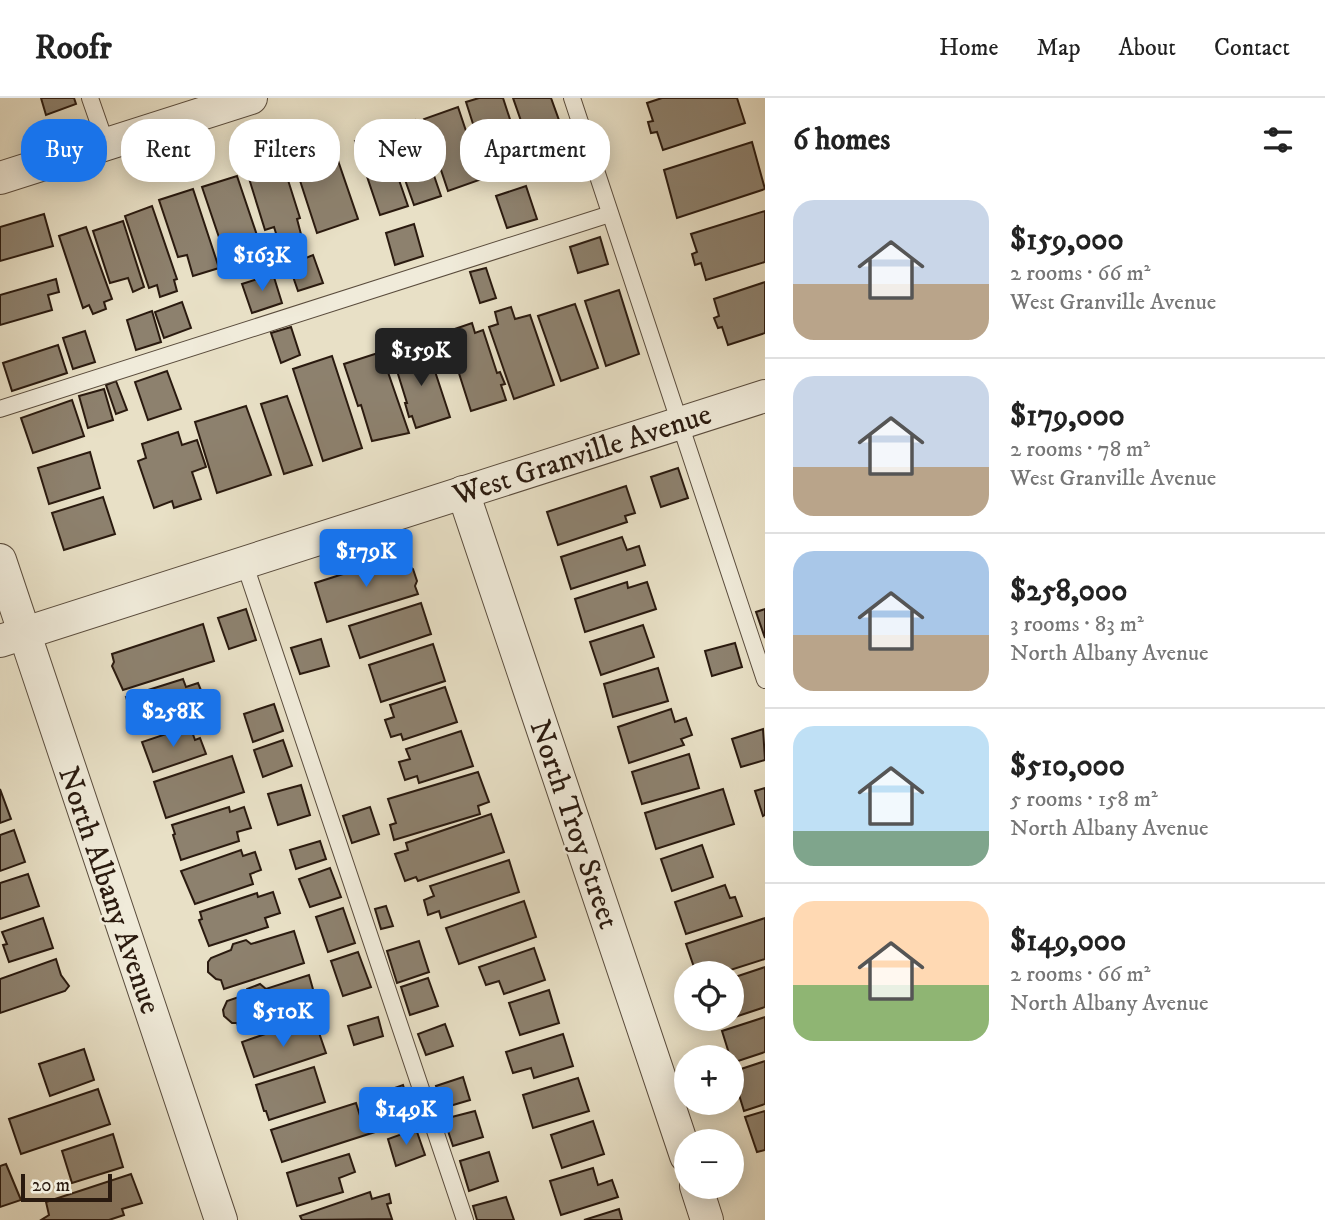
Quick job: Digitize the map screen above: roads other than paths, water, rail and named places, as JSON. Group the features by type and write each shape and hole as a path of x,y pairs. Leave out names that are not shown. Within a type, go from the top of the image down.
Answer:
{"street":[{"path":"107,145 251,98"},
{"path":"0,178 21,171"},
{"name":"West Granville Avenue","path":"12,637 765,396"},
{"name":"North Troy Street","path":"463,492 677,1129"},
{"name":"North Albany Avenue","path":"0,560 12,637 221,1220"},
{"path":"700,1199 707,1220"}],"lane":[{"path":"90,98 97,119"},
{"path":"572,98 765,680"},
{"path":"0,409 610,214"},
{"path":"244,562 465,1220"}]}
